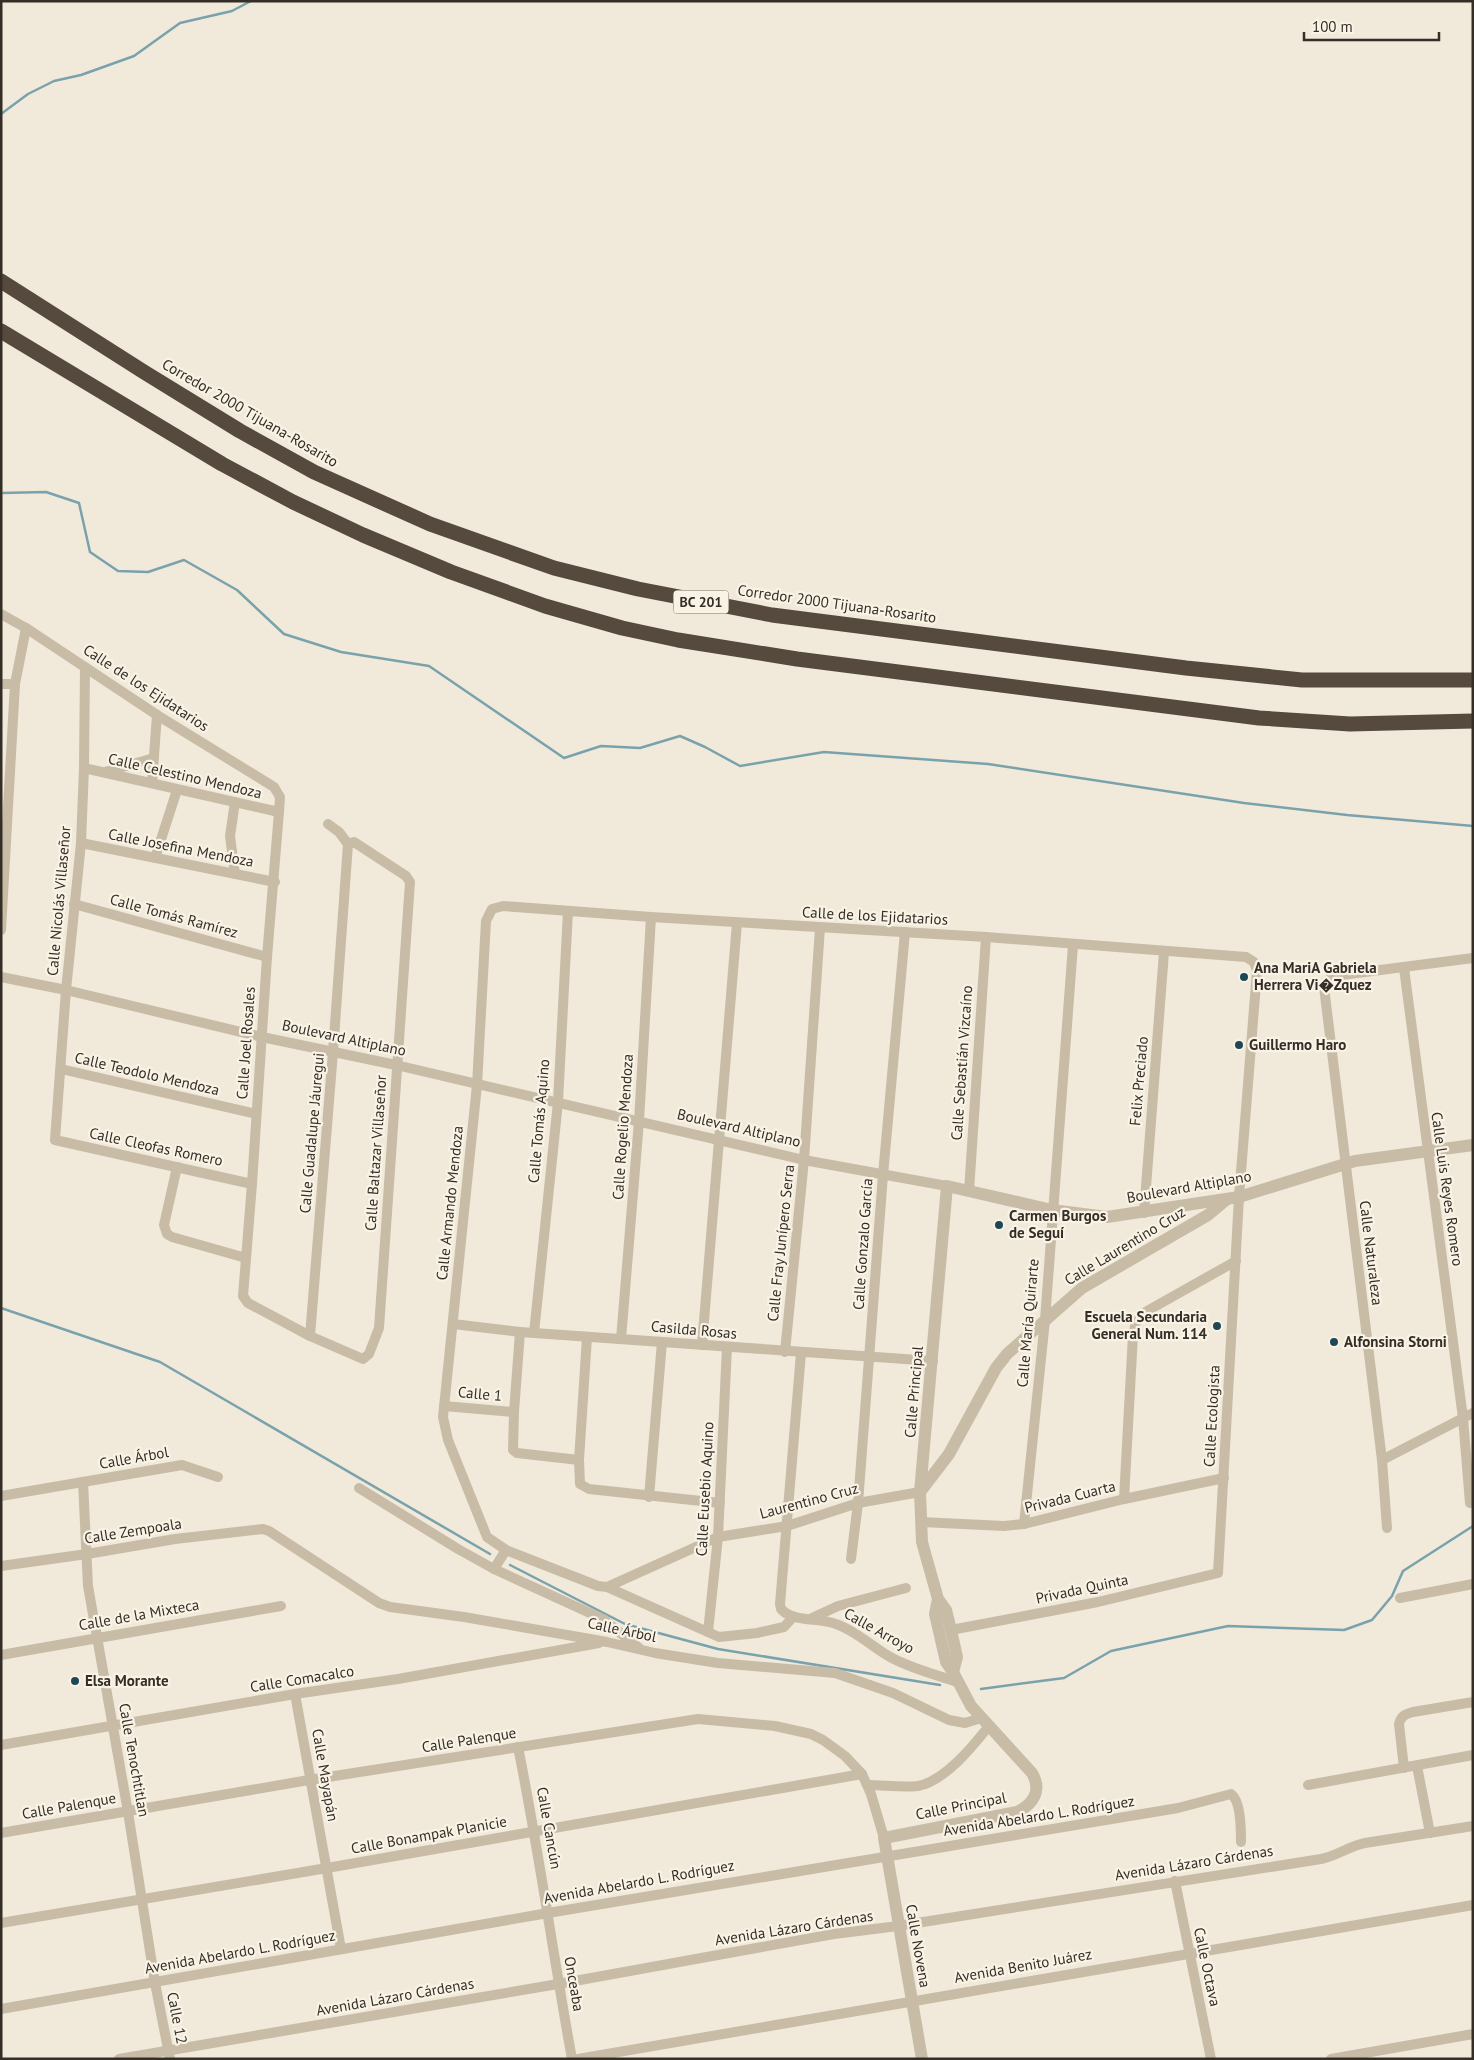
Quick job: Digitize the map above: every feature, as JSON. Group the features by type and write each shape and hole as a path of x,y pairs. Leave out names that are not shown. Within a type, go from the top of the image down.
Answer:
{"highway":[{"name":"Corredor 2000 Tijuana-Rosarito","path":"1,281 240,431 314,472 430,524 554,568 638,589 772,615 1186,668 1302,680 1473,680"},
{"path":"1,331 222,464 293,502 363,535 451,572 544,606 622,628 678,640 797,659 1258,718 1350,724 1473,720"}],"street":[{"name":"Calle de los Ejidatarios","path":"1,614 26,628 157,715 274,787"},
{"path":"1,930 15,684 26,628"},
{"name":"Calle Nicolás Villaseñor","path":"55,1138 66,990 80,843 84,768 85,667"},
{"path":"1,684 15,684"},
{"path":"152,783 157,715"},
{"path":"104,773 154,758"},
{"name":"Calle Celestino Mendoza","path":"84,768 279,812"},
{"name":"Calle Joel Rosales","path":"274,787 280,797 275,882 267,958 243,1296 245,1301 310,1336"},
{"path":"155,858 176,790"},
{"path":"235,802 230,849 235,874"},
{"path":"328,824 339,832 348,844"},
{"name":"Calle Baltazar Villaseñor","path":"310,1336 358,1358 366,1358 379,1328 409,879 354,842 348,844"},
{"name":"Calle Josefina Mendoza","path":"80,843 275,882"},
{"name":"Calle Guadalupe Jáuregui","path":"310,1336 334,1052 348,844"},
{"name":"Calle Tomás Ramírez","path":"74,904 267,958"},
{"name":"Calle de los Ejidatarios","path":"492,909 503,906 737,923 905,932 1246,957 1254,962"},
{"name":"Calle Armando Mendoza","path":"492,909 486,921 477,1085 454,1324 444,1406 444,1429 487,1537 506,1550 598,1586 607,1587 719,1637 784,1627 789,1615"},
{"name":"Calle Tomás Aquino","path":"534,1333 558,1102 568,911"},
{"name":"Calle Rogelio Mendoza","path":"621,1339 639,1121 651,917"},
{"path":"702,1345 737,923"},
{"name":"Calle Fray Junípero Serra","path":"785,1352 804,1160 820,928"},
{"name":"Calle Gonzalo García","path":"851,1558 858,1503 883,1174 905,932"},
{"name":"Calle Sebastián Vizcaíno","path":"969,1191 986,938"},
{"name":"Calle María Quirarte","path":"1024,1524 1045,1320 1073,945"},
{"name":"Felix Preciado","path":"1144,1213 1164,952"},
{"path":"1404,968 1473,958"},
{"name":"Calle Ecologista","path":"1218,1573 1236,1261 1233,1198 1256,971 1254,962"},
{"name":"Calle Naturaleza","path":"1387,1528 1382,1460 1324,992 1326,982 1334,976 1404,968"},
{"name":"Calle Luis Reyes Romero","path":"1404,968 1426,1152 1463,1418 1470,1503"},
{"name":"Boulevard Altiplano","path":"1,977 66,990 262,1037 558,1102 804,1160 947,1186 1052,1210 1096,1217 1144,1213 1233,1198 1345,1163 1473,1145"},
{"name":"Calle Teodolo Mendoza","path":"61,1069 256,1114"},
{"name":"Calle Cleofas Romero","path":"55,1138 57,1141 252,1184"},
{"path":"177,1166 164,1225 167,1234 246,1258"},
{"name":"Calle Principal","path":"947,1186 933,1362 920,1492 922,1542 938,1600 946,1610 957,1657 956,1677"},
{"name":"Calle Laurentino Cruz","path":"920,1492 949,1454 1001,1361 1082,1288 1208,1215 1233,1198"},
{"path":"1124,1499 1133,1335 1136,1322 1147,1312 1236,1261"},
{"name":"Casilda Rosas","path":"454,1324 520,1332 801,1354 933,1362"},
{"path":"520,1332 512,1445 514,1451 579,1460"},
{"path":"587,1337 578,1480 584,1487 649,1497 720,1503"},
{"path":"649,1497 662,1342"},
{"name":"Calle Eusebio Aquino","path":"708,1632 718,1537 727,1347"},
{"path":"789,1615 780,1604 801,1354"},
{"name":"Calle 1","path":"444,1406 514,1412"},
{"path":"1382,1460 1473,1413"},
{"name":"Calle Árbol","path":"1,1496 182,1465 218,1477"},
{"name":"Privada Cuarta","path":"921,1522 1004,1526 1024,1524 1124,1499 1224,1478"},
{"name":"Calle Tenochtitlan","path":"83,1482 88,1586 128,1812 155,1983"},
{"path":"359,1488 494,1569 603,1619 639,1649"},
{"name":"Laurentino Cruz","path":"607,1587 718,1537 787,1526 858,1503 920,1492"},
{"name":"Calle Zempoala","path":"1,1566 175,1539 256,1529 269,1531"},
{"name":"Calle Árbol","path":"269,1531 379,1603 390,1607 464,1617 718,1663 834,1672 893,1693 949,1720 965,1723 985,1722"},
{"path":"494,1569 506,1550"},
{"name":"Privada Quinta","path":"951,1630 1098,1602 1218,1573"},
{"path":"1400,1598 1473,1584"},
{"path":"811,1618 838,1606 906,1588"},
{"name":"Calle Principal","path":"884,1838 1006,1815 1027,1807 1033,1800 1036,1790 1037,1781 1023,1762 971,1706 945,1659 935,1614 938,1600"},
{"name":"Calle de la Mixteca","path":"1,1655 281,1606"},
{"name":"Calle Arroyo","path":"789,1615 837,1624 851,1630 892,1658 956,1677"},
{"name":"Calle Comacalco","path":"1,1745 607,1642"},
{"name":"Calle Mayapán","path":"295,1694 341,1949"},
{"path":"1404,1768 1399,1724 1405,1714 1473,1702"},
{"name":"Calle Palenque","path":"1,1833 310,1780 698,1719 775,1726 811,1734 845,1756 862,1774 868,1785 884,1838"},
{"path":"868,1785 919,1786 928,1782 961,1759 985,1722"},
{"name":"Calle Cancún","path":"518,1747 535,1831 548,1913"},
{"path":"1308,1785 1473,1755"},
{"path":"1417,1766 1430,1833"},
{"name":"Calle Bonampak Planicie","path":"1,1923 862,1774"},
{"name":"Avenida Abelardo L. Rodríguez","path":"1,2009 548,1913 1178,1808 1231,1794 1236,1800 1242,1842"},
{"name":"Avenida Lázaro Cárdenas","path":"119,2059 169,2055 834,1934 898,1926 1332,1857 1354,1845 1473,1826"},
{"name":"Calle Novena","path":"884,1838 922,2059"},
{"name":"Calle Octava","path":"1175,1881 1188,1953 1211,2059"},
{"name":"Avenida Benito Juárez","path":"578,2059 911,2000 1473,1905"},
{"name":"Onceaba","path":"548,1913 558,1984 572,2059"},
{"name":"Calle 12","path":"155,1983 169,2055"},
{"path":"1331,2059 1473,2034"}],"waterway":[{"path":"1,114 28,94 54,81 81,75 134,56 180,23 232,11 251,1"},
{"path":"1,493 46,492 79,503 90,552 118,571 148,572 184,560 237,590 284,634 341,652 429,666 564,758 601,746 640,748 680,736 740,766 824,752 988,764 1244,803 1347,815 1473,826"},
{"path":"1,1308 160,1362 490,1554"},
{"path":"981,1689 1064,1678 1111,1651 1228,1626 1344,1630 1372,1620 1392,1596 1403,1571 1473,1526"},
{"path":"510,1565 625,1624 718,1649 940,1685"}],"place":[{"name":"Ana MariA Gabriela Herrera Vi�Zquez","path":"1244,977"},
{"name":"Guillermo Haro","path":"1239,1045"},
{"name":"Carmen Burgos de Seguí","path":"999,1225"},
{"name":"Escuela Secundaria General Num. 114","path":"1217,1326"},
{"name":"Alfonsina Storni","path":"1334,1342"},
{"name":"Elsa Morante","path":"75,1681"}]}
